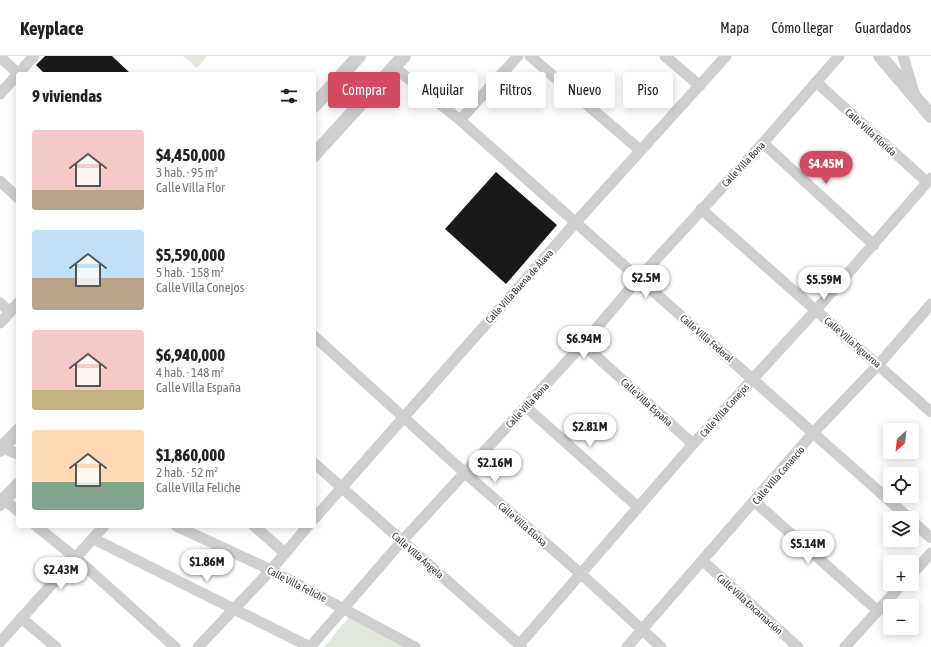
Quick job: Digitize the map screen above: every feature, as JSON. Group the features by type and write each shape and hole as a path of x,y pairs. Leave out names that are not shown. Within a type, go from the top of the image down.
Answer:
{"street":[{"path":"21,72 34,56"},
{"path":"316,104 359,56"},
{"path":"316,153 404,56"},
{"path":"460,120 518,56"},
{"path":"530,56 640,150"},
{"path":"665,56 700,86"},
{"name":"Calle Villa Buena de Álava","path":"316,517 403,416 640,150 726,56"},
{"name":"Calle Villa Bona","path":"310,647 402,541 583,344 639,278 763,143 839,56"},
{"path":"880,56 931,116"},
{"path":"903,56 916,98"},
{"path":"0,57 17,72"},
{"name":"Calle Villa Federal","path":"394,66 460,120 753,378 900,511"},
{"path":"0,94 16,77"},
{"name":"Calle Villa Florida","path":"816,82 929,180"},
{"path":"763,143 874,245"},
{"name":"Calle Villa Conejos","path":"521,646 580,573 693,444 874,245 929,180"},
{"path":"0,181 16,196"},
{"name":"Calle Villa Figueroa","path":"701,209 879,364 931,412"},
{"path":"0,303 10,312"},
{"name":"Calle Villa Conancio","path":"627,647 755,502 813,433 879,364 931,304"},
{"path":"0,323 16,305"},
{"name":"Calle Villa Eloísa","path":"316,338 465,473 580,573 661,647"},
{"name":"Calle Villa España","path":"583,344 693,444"},
{"path":"526,407 638,507"},
{"path":"16,433 1,448 16,453"},
{"name":"Calle Villa Ángela","path":"316,465 521,646"},
{"path":"16,487 2,502 16,510"},
{"path":"755,502 878,611"},
{"path":"919,527 931,538"},
{"path":"38,528 76,558 175,647"},
{"path":"0,642 102,528"},
{"name":"Calle Villa Feliche","path":"180,528 271,570 416,647"},
{"path":"256,528 285,553"},
{"path":"198,647 271,570 306,528"},
{"path":"94,539 310,647"},
{"path":"919,566 931,553"},
{"name":"Calle Villa Encarnación","path":"703,560 798,647"},
{"path":"844,647 896,591"},
{"path":"21,618 56,647"}],"shaded area":[{"path":"183,56 207,56 197,68"},
{"path":"349,617 405,647 324,647"}],"building":[{"path":"45,56 112,56 129,72 43,72 36,65"},
{"path":"496,172 557,225 506,284 445,229"}]}
